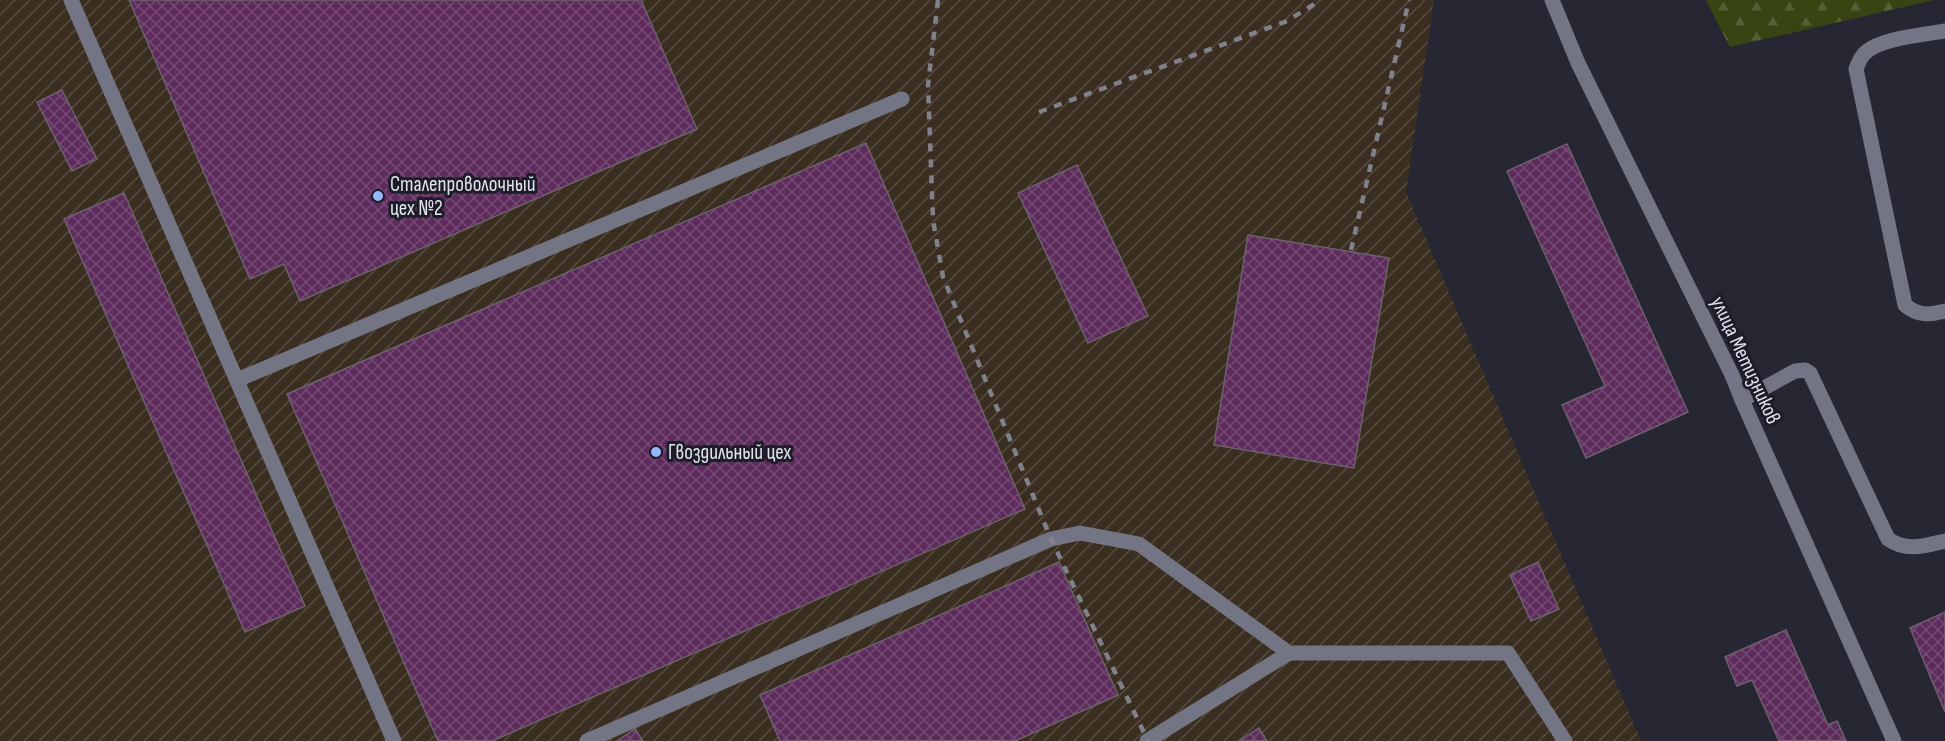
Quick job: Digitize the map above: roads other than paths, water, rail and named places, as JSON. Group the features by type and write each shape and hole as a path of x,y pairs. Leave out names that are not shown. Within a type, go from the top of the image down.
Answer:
{"street":[{"path":"71,0 394,741"},
{"name":"улица Метизников","path":"1552,0 1578,63 1727,364 1894,741"},
{"path":"1945,31 1884,43 1868,50 1860,58 1857,69 1905,305 1914,312 1930,315 1945,311"},
{"path":"237,380 902,99"},
{"path":"1742,400 1795,371 1805,370 1810,373 1882,531 1888,539 1906,548 1945,541"},
{"path":"587,741 1051,539 1080,533 1139,544 1289,653"},
{"path":"1147,741 1289,653 1508,653 1565,741"}],"railway":[{"path":"938,0 928,85 933,220 943,277 1051,539 1148,741"},
{"path":"1039,112 1287,21 1321,0"},
{"path":"1351,250 1409,0"}],"place":[{"name":"Сталепроволочный цех №2","path":"378,196"},
{"name":"Гвоздильный цех","path":"656,452"}]}
